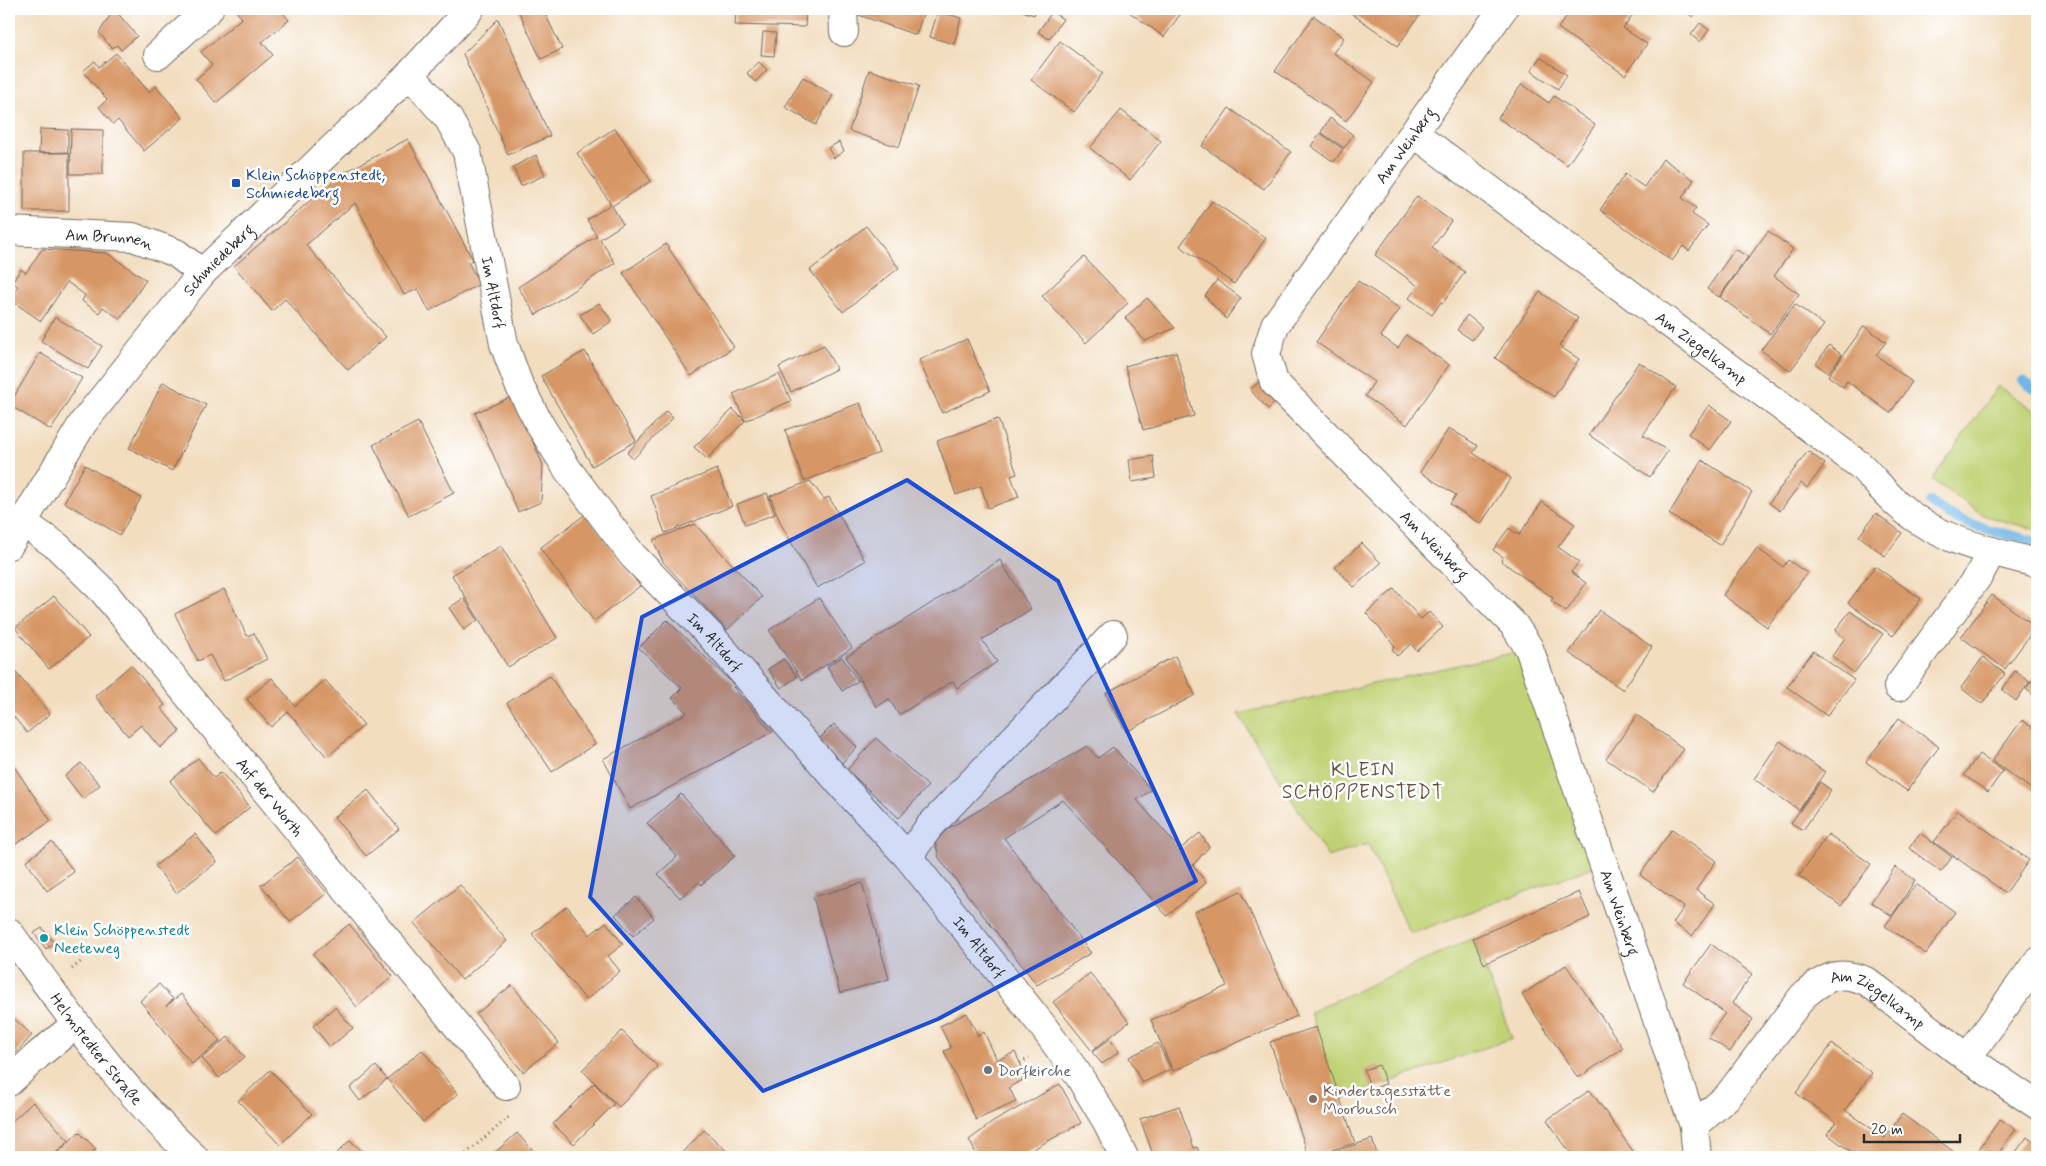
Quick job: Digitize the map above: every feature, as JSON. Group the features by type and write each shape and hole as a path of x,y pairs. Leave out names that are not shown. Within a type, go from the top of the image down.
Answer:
{"street":[{"path":"158,55 209,9"},
{"name":"Schmiedeberg","path":"16,534 83,422 202,273 410,74 470,9"},
{"name":"Am Weinberg","path":"1504,9 1275,326 1266,354 1274,382 1514,625 1528,648 1694,1126 1697,1157"},
{"name":"Im Altdorf","path":"410,74 448,118 467,152 504,344 519,385 540,425 568,470 633,556 711,636 845,789 908,857 1042,1025 1080,1076 1107,1122 1124,1157"},
{"name":"Am Ziegelkamp","path":"1414,133 1862,466 1901,507 1919,521 1953,539 2037,563"},
{"name":"Am Brunnen","path":"9,231 133,237 176,253 202,273"},
{"name":"Auf der Worth","path":"16,534 57,546 103,591 506,1086"},
{"path":"1898,687 1979,575 1992,551"},
{"path":"908,857 929,827 1113,635"},
{"name":"Helmstedter Straße","path":"9,932 75,1025 132,1094 194,1157"},
{"path":"1968,1058 2037,962"},
{"name":"Am Ziegelkamp","path":"1694,1126 1728,1096 1804,996 1817,985 1841,974 1868,982 1968,1058 2037,1105"},
{"path":"9,1082 75,1025"}],"path":[{"path":"462,1157 509,1117 506,1086"}],"highlighted area":[{"path":"907,480 1058,581 1196,881 938,1019 763,1091 590,897 642,617"}],"green space":[{"path":"1998,386 2037,412 2037,530 1985,516 1932,480"},
{"path":"1521,651 1596,866 1410,934 1368,844 1328,857 1238,714"},
{"path":"1473,938 1512,1038 1340,1100 1310,1012"}],"building":[{"path":"114,9 137,36 121,50 117,45 112,48 99,33"},
{"path":"238,9 280,9 289,20 262,42 273,55 216,103 196,79 212,65 201,52 242,18 236,11"},
{"path":"543,9 562,49 541,59 518,10"},
{"path":"736,9 806,9 805,27 735,25"},
{"path":"851,9 925,9 916,35 850,12"},
{"path":"1017,9 1036,9 1034,15"},
{"path":"1125,9 1184,9 1164,37"},
{"path":"1345,9 1424,9 1398,46"},
{"path":"1572,9 1636,10 1623,28 1647,44 1625,75 1558,28"},
{"path":"1681,9 1698,9 1693,17"},
{"path":"938,11 961,18 954,44 930,37"},
{"path":"1052,12 1063,19 1049,39 1038,32"},
{"path":"1314,16 1344,38 1333,53 1374,82 1346,121 1275,71"},
{"path":"498,19 550,136 508,155 463,54"},
{"path":"1700,23 1709,30 1700,42 1691,35"},
{"path":"763,32 776,33 774,56 761,55"},
{"path":"1060,41 1103,73 1074,112 1031,80"},
{"path":"116,53 149,92 156,86 183,118 144,151 118,120 113,124 99,107 107,100 83,71 95,61 99,67"},
{"path":"1540,57 1567,75 1558,89 1531,71"},
{"path":"759,62 767,70 755,82 747,73"},
{"path":"869,70 919,86 899,147 849,131"},
{"path":"803,77 833,95 816,125 785,107"},
{"path":"1522,84 1549,103 1554,96 1595,125 1567,165 1498,118"},
{"path":"1229,108 1291,152 1264,189 1202,146"},
{"path":"1121,110 1161,141 1130,180 1090,148"},
{"path":"1330,118 1353,135 1344,148 1321,132"},
{"path":"615,128 651,181 612,206 623,224 600,239 615,263 536,315 518,287 597,236 587,220 611,204 577,153"},
{"path":"40,129 68,130 68,152 39,153"},
{"path":"71,129 103,130 103,174 70,174"},
{"path":"1320,133 1343,149 1334,162 1311,146"},
{"path":"408,139 473,260 468,262 480,284 429,311 418,289 404,295 355,203 306,245 386,337 348,370 285,299 272,311 234,266 340,175"},
{"path":"839,142 844,151 834,158 828,148"},
{"path":"24,153 69,153 69,211 24,211"},
{"path":"536,155 545,175 521,186 513,167"},
{"path":"1663,159 1694,180 1682,198 1696,208 1692,214 1708,225 1689,251 1683,246 1672,261 1600,210 1625,174 1644,187"},
{"path":"1417,196 1451,221 1432,248 1465,272 1432,315 1409,298 1418,286 1375,255"},
{"path":"1212,201 1266,238 1234,284 1180,246"},
{"path":"866,226 899,268 843,312 810,270"},
{"path":"1768,231 1793,249 1774,276 1799,294 1770,334 1720,297"},
{"path":"666,244 734,347 691,376 623,273"},
{"path":"42,249 107,253 146,280 120,319 103,307 99,313 82,301 85,295 67,282 41,321 9,299 18,286 12,282 21,269 26,273"},
{"path":"1735,249 1748,257 1719,297 1707,289"},
{"path":"1084,257 1128,303 1086,343 1042,296"},
{"path":"1217,280 1241,298 1226,319 1205,296"},
{"path":"1358,281 1400,309 1381,336 1398,348 1406,335 1449,365 1407,425 1365,396 1374,382 1316,342"},
{"path":"1540,292 1578,318 1559,346 1579,359 1554,397 1495,358"},
{"path":"1147,298 1175,328 1145,341 1125,318"},
{"path":"599,303 612,321 593,334 580,315"},
{"path":"1795,304 1824,325 1790,371 1761,350"},
{"path":"1467,315 1482,327 1472,340 1457,330"},
{"path":"55,317 102,346 88,369 41,341"},
{"path":"1864,326 1886,342 1876,355 1912,382 1890,413 1847,381 1843,387 1828,376"},
{"path":"967,339 990,391 942,413 919,360"},
{"path":"824,345 836,369 791,392 779,367"},
{"path":"1829,345 1842,355 1828,373 1816,364"},
{"path":"585,351 636,441 592,466 541,376"},
{"path":"1176,352 1194,416 1143,430 1125,366"},
{"path":"40,353 82,378 51,430 9,405"},
{"path":"1639,362 1676,387 1643,435 1668,451 1650,477 1589,435"},
{"path":"779,374 791,401 745,421 733,394"},
{"path":"1261,380 1279,399 1268,409 1250,390"},
{"path":"163,382 206,405 172,471 129,448"},
{"path":"513,396 543,465 541,502 518,512 475,413"},
{"path":"860,403 879,453 804,481 785,430"},
{"path":"1709,405 1731,421 1710,450 1688,434"},
{"path":"733,409 745,421 707,459 694,447"},
{"path":"666,411 673,418 633,459 627,453"},
{"path":"998,419 1017,474 1011,476 1019,497 988,508 981,486 956,495 937,441"},
{"path":"418,422 454,493 409,516 373,445"},
{"path":"1449,428 1478,446 1473,453 1511,478 1481,524 1450,504 1456,495 1420,472"},
{"path":"1808,451 1825,464 1807,488 1801,483 1780,511 1769,503"},
{"path":"1153,456 1156,478 1132,482 1129,460"},
{"path":"1702,460 1752,492 1720,545 1669,514"},
{"path":"85,465 141,498 120,535 64,502"},
{"path":"717,469 732,506 665,533 651,496"},
{"path":"810,481 824,499 829,497 865,561 817,588 781,524 770,496"},
{"path":"767,493 775,514 745,525 737,504"},
{"path":"1542,502 1575,524 1558,547 1579,562 1571,572 1586,583 1566,612 1551,601 1553,598 1501,561 1503,557 1493,550 1509,528 1519,535"},
{"path":"1876,513 1902,533 1885,556 1859,536"},
{"path":"586,514 640,586 594,621 540,548"},
{"path":"695,524 762,597 727,630 663,562 653,540"},
{"path":"1362,543 1381,563 1354,587 1335,567"},
{"path":"501,546 557,638 508,667 452,575"},
{"path":"1757,548 1783,567 1788,560 1807,573 1767,627 1723,595"},
{"path":"1000,560 1031,609 982,640 997,662 957,688 953,681 899,715 889,699 877,707 846,657"},
{"path":"1875,566 1921,599 1893,636 1848,603"},
{"path":"224,589 247,636 254,633 267,659 224,681 210,655 198,661 175,614"},
{"path":"1394,589 1421,619 1429,612 1443,627 1417,651 1411,644 1397,656 1392,649 1395,646 1366,613"},
{"path":"1992,595 2036,627 2005,669 1961,637"},
{"path":"54,596 89,637 49,669 15,628"},
{"path":"464,598 478,620 464,630 449,608"},
{"path":"819,598 852,648 802,680 769,630"},
{"path":"1599,610 1652,647 1623,690 1569,653"},
{"path":"1850,611 1883,634 1854,673 1832,656 1845,638 1835,631"},
{"path":"667,620 735,686 733,687 772,732 630,809 603,759 687,713 672,698 682,688 639,648"},
{"path":"1813,651 1854,680 1827,716 1787,687"},
{"path":"1175,656 1195,695 1126,732 1106,693"},
{"path":"842,657 858,681 842,691 827,666"},
{"path":"1983,657 2005,674 1982,704 1961,688"},
{"path":"784,659 797,677 781,688 768,669"},
{"path":"9,664 50,714 27,733 9,711"},
{"path":"131,665 165,705 161,708 180,731 160,748 141,725 128,736 95,696"},
{"path":"2015,671 2030,681 2016,701 2002,690"},
{"path":"2037,673 2037,698 2026,689"},
{"path":"550,676 595,744 552,772 507,703"},
{"path":"272,678 295,706 325,680 364,725 327,757 288,712 271,727 247,699"},
{"path":"1637,715 1684,749 1653,792 1606,759"},
{"path":"1899,718 1939,747 1907,791 1866,762"},
{"path":"2022,720 2037,731 2037,793 1992,761"},
{"path":"834,724 857,747 842,763 819,739"},
{"path":"876,738 928,786 899,818 847,770"},
{"path":"1780,741 1825,772 1799,810 1754,779"},
{"path":"1087,746 1098,758 1113,747 1151,790 1137,800 1180,849 1200,833 1209,847 1193,865 1206,883 1167,916 1063,800 1004,838 1091,953 1037,985 939,858 934,837"},
{"path":"1979,754 2003,771 1988,792 1964,775"},
{"path":"198,758 214,778 221,772 250,807 216,836 170,781"},
{"path":"81,763 100,785 83,799 65,776"},
{"path":"15,768 51,821 13,846 9,840 9,772"},
{"path":"1820,782 1831,790 1803,830 1791,823"},
{"path":"368,790 399,829 366,856 334,817"},
{"path":"681,794 735,856 701,885 699,882 680,898 658,874 677,857 647,823"},
{"path":"1958,810 2029,860 2006,893 1934,842"},
{"path":"1672,829 1716,861 1696,890 1715,904 1692,936 1673,923 1684,907 1640,875"},
{"path":"1920,833 1952,857 1941,872 1909,848"},
{"path":"195,834 217,862 176,893 155,866"},
{"path":"1828,834 1871,864 1841,906 1799,876"},
{"path":"52,842 74,872 47,891 26,861"},
{"path":"298,857 327,893 290,922 261,885"},
{"path":"1895,867 1915,880 1892,916 1871,902"},
{"path":"862,883 889,979 840,993 813,897"},
{"path":"1916,884 1955,912 1926,954 1885,926"},
{"path":"460,885 507,941 462,980 414,923"},
{"path":"1241,891 1297,1016 1173,1071 1151,1020 1227,986 1194,912"},
{"path":"1579,892 1590,917 1484,964 1473,938"},
{"path":"636,897 654,918 633,936 615,915"},
{"path":"567,906 590,935 606,922 623,944 608,956 620,971 586,1000 532,934"},
{"path":"349,924 393,976 357,1007 313,954"},
{"name":"Klein Schöppenstedt Neeteweg","path":"42,928 54,943 46,949 34,933"},
{"path":"1711,944 1752,974 1732,1003 1753,1019 1730,1052 1708,1037 1725,1013 1683,983"},
{"path":"1566,965 1623,1048 1578,1078 1522,995"},
{"path":"1090,973 1129,1022 1092,1051 1053,1002"},
{"path":"159,984 173,999 166,1006 181,994 220,1041 192,1064 140,1001"},
{"path":"512,985 559,1043 523,1072 476,1014"},
{"path":"335,1007 353,1028 330,1047 313,1026"},
{"name":"Dorfkirche","path":"967,1013 978,1036 984,1032 997,1060 1015,1052 1027,1078 1009,1087 1016,1102 976,1120 944,1051 951,1048 940,1026"},
{"path":"9,1014 32,1035 9,1061"},
{"path":"1316,1027 1355,1143 1309,1157 1270,1042"},
{"path":"622,1031 658,1067 619,1107 582,1070"},
{"path":"228,1037 245,1057 219,1078 202,1058"},
{"path":"1110,1039 1119,1052 1102,1064 1092,1052"},
{"path":"1158,1043 1171,1069 1142,1083 1129,1057"},
{"path":"1832,1044 1872,1073 1845,1110 1885,1138 1902,1114 1961,1157 1850,1157 1853,1153 1827,1134 1836,1122 1796,1093"},
{"path":"422,1050 458,1094 423,1122 387,1079"},
{"path":"1379,1065 1386,1084 1371,1089 1364,1070"},
{"path":"376,1066 387,1079 360,1101 350,1088"},
{"path":"270,1070 312,1114 280,1145 238,1101"},
{"path":"594,1083 614,1104 574,1144 553,1124"},
{"path":"1060,1084 1081,1123 1019,1157 978,1157 969,1140 993,1122"},
{"path":"1590,1090 1637,1157 1573,1157 1547,1120"},
{"path":"33,1102 69,1141 51,1157 12,1157 9,1153 9,1124"},
{"path":"1179,1106 1194,1148 1197,1147 1201,1157 1154,1157 1140,1119"},
{"path":"2000,1119 2016,1129 1996,1157 1991,1157 1979,1149"},
{"path":"704,1130 733,1157 679,1157"},
{"path":"79,1132 96,1149 87,1157 54,1156"},
{"path":"517,1133 539,1157 490,1157"},
{"path":"2027,1137 2037,1144 2037,1157 2012,1157"},
{"path":"1372,1139 1378,1157 1318,1157"},
{"path":"350,1140 368,1157 333,1157"}],"waterway":[{"path":"2023,381 2037,391"},
{"path":"1930,502 1955,518 1981,528 2037,542"}],"place":[{"name":"Klein Schöppenstedt, Schmiedeberg","path":"236,183"},
{"name":"Klein Schöppenstedt Neeteweg","path":"44,938"},
{"name":"Dorfkirche","path":"988,1070"},
{"name":"Kindertagesstätte Moorbusch","path":"1313,1099"}],"district":[{"name":"KLEIN SCHÖPPENSTEDT","path":"1363,780"}]}
